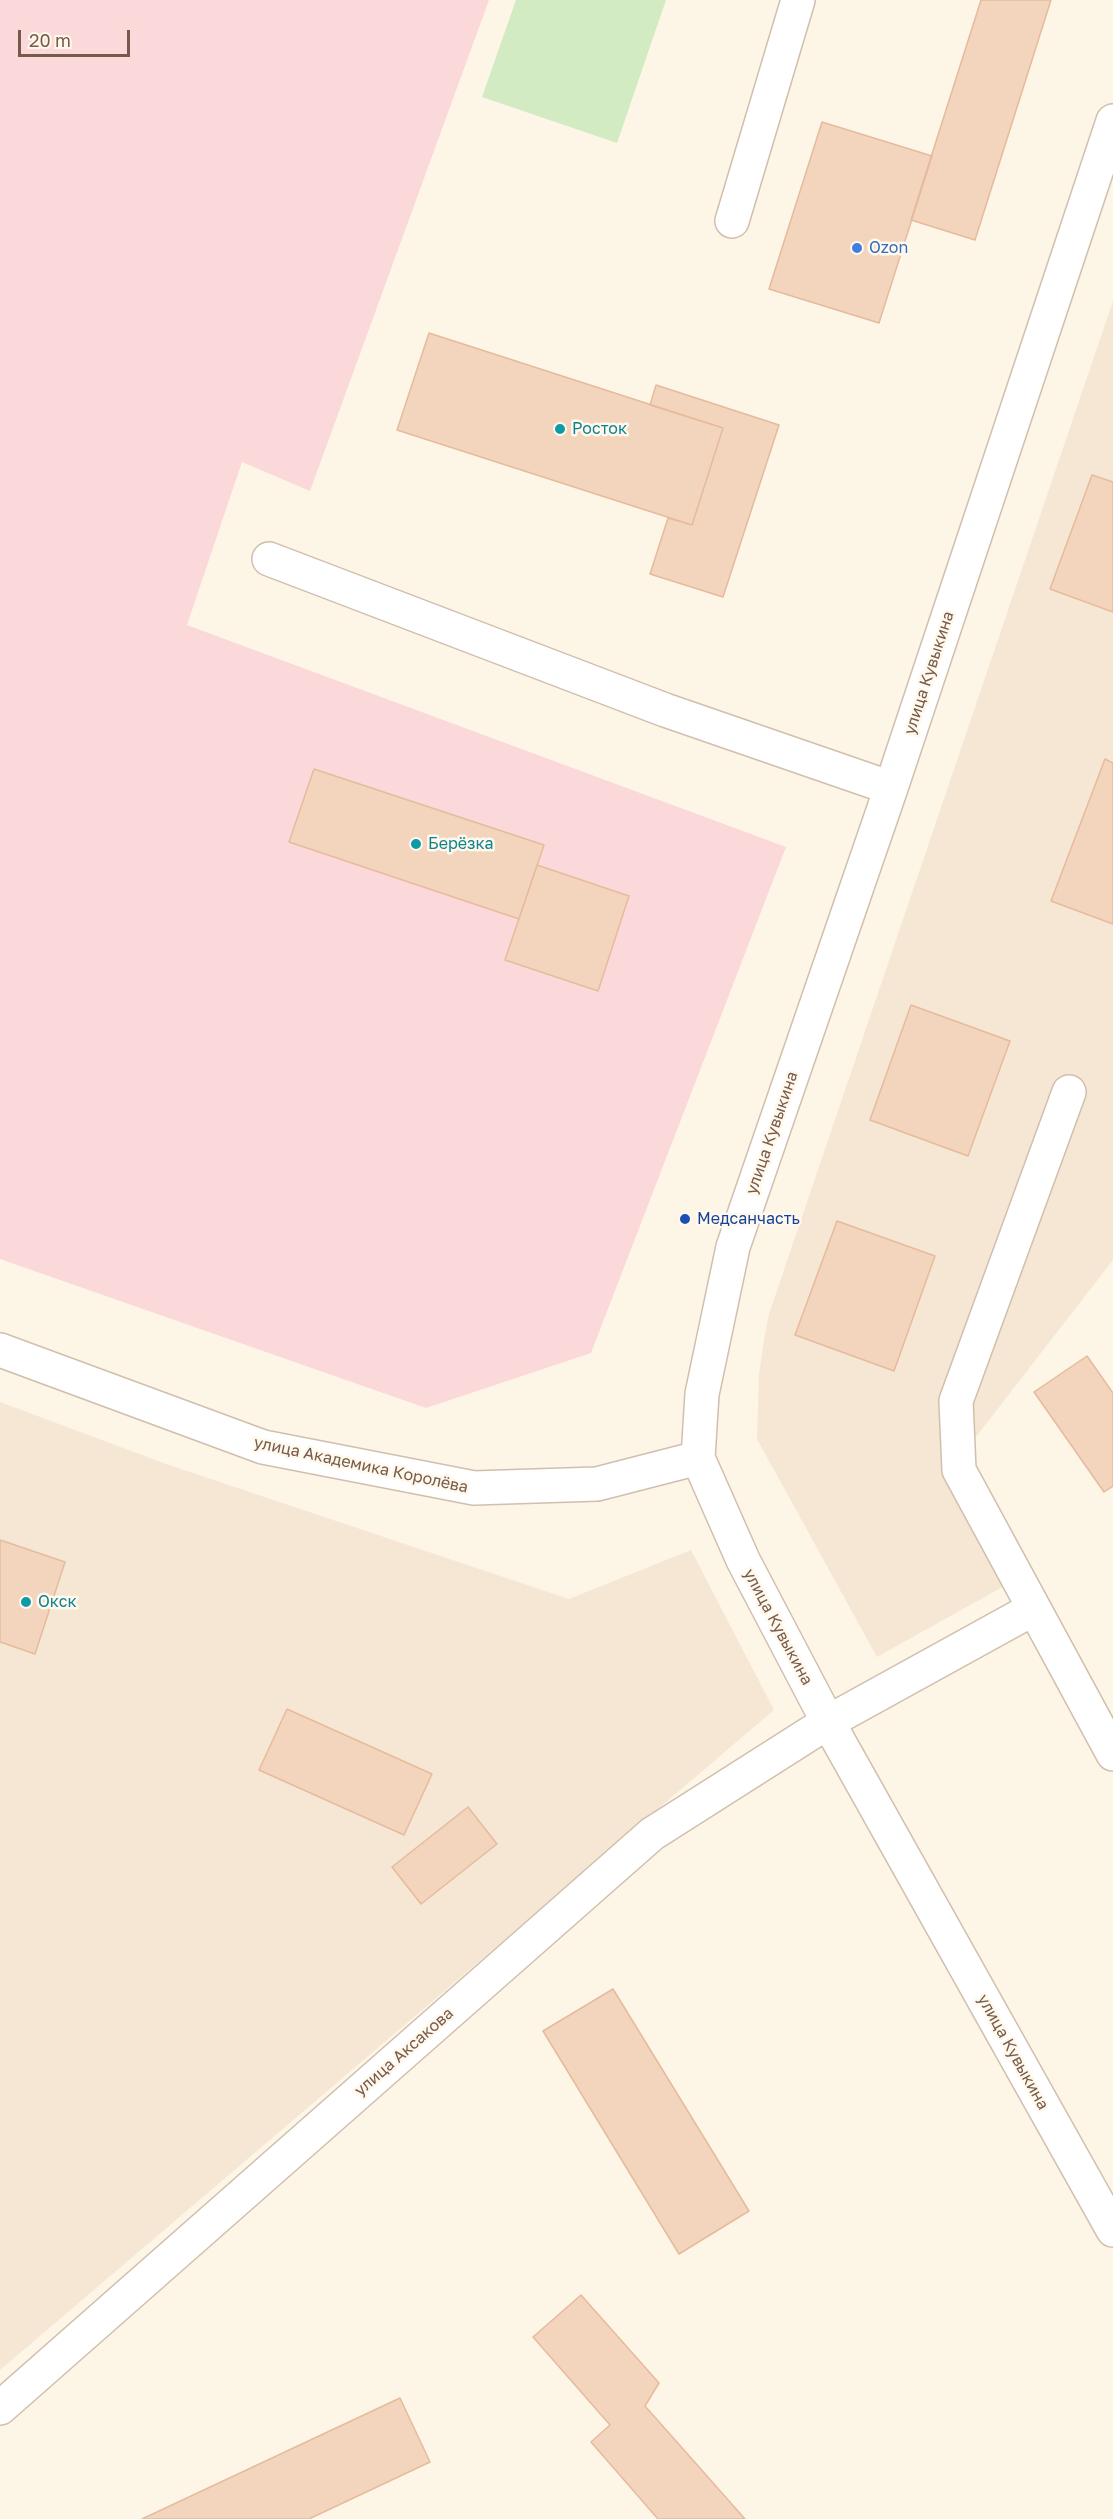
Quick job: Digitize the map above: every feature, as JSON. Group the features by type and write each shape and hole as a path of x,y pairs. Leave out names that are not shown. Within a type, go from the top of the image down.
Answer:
{"street":[{"path":"732,221 798,0"},
{"name":"улица Кувыкина","path":"1112,125 891,788 733,1246 702,1394 698,1458 743,1560 828,1722 1113,2230"},
{"path":"269,559 664,710 891,788"},
{"path":"1069,1092 956,1401 959,1470 1113,1754"},
{"name":"улица Академика Королёва","path":"0,1350 263,1447 474,1488 597,1484 698,1458"},
{"name":"улица Аксакова","path":"0,2408 652,1834 828,1722 1033,1609"}],"shaded area":[{"path":"0,0 489,0 310,491 242,462 187,625 786,847 591,1353 426,1408 0,1259"},
{"path":"1113,301 1113,1260 958,1460 1022,1576 877,1657 757,1439 759,1374 764,1340 769,1314"},
{"path":"0,1402 166,1464 569,1599 691,1550 774,1710 0,2370"}],"green space":[{"path":"516,0 666,0 617,143 482,97"}],"building":[{"path":"981,0 1051,0 975,240 911,220"},
{"path":"822,122 932,156 879,323 769,289"},
{"name":"Росток","path":"429,333 723,428 692,525 397,430"},
{"path":"656,385 779,425 723,597 650,574 668,518 692,525 723,428 650,405"},
{"path":"1092,475 1113,482 1113,612 1050,589"},
{"path":"1105,759 1113,763 1113,924 1051,901"},
{"name":"Берёзка","path":"314,769 544,845 519,919 289,842"},
{"path":"537,865 629,896 598,991 505,960"},
{"path":"911,1005 1010,1041 968,1156 870,1120"},
{"path":"837,1221 935,1256 894,1371 795,1335"},
{"path":"1087,1356 1113,1393 1113,1486 1104,1492 1034,1392"},
{"name":"Окск","path":"0,1540 65,1562 35,1654 0,1642"},
{"path":"287,1709 432,1774 404,1835 259,1770"},
{"path":"468,1807 497,1844 421,1904 392,1867"},
{"path":"613,1989 749,2211 679,2254 543,2031"},
{"path":"581,2295 659,2383 645,2406 745,2519 658,2519 591,2442 610,2425 533,2337"},
{"path":"400,2398 430,2462 309,2519 142,2519"}],"place":[{"name":"Ozon","path":"857,248"},
{"name":"Росток","path":"560,429"},
{"name":"Берёзка","path":"416,844"},
{"name":"Медсанчасть","path":"685,1219"},
{"name":"Окск","path":"26,1602"}]}
